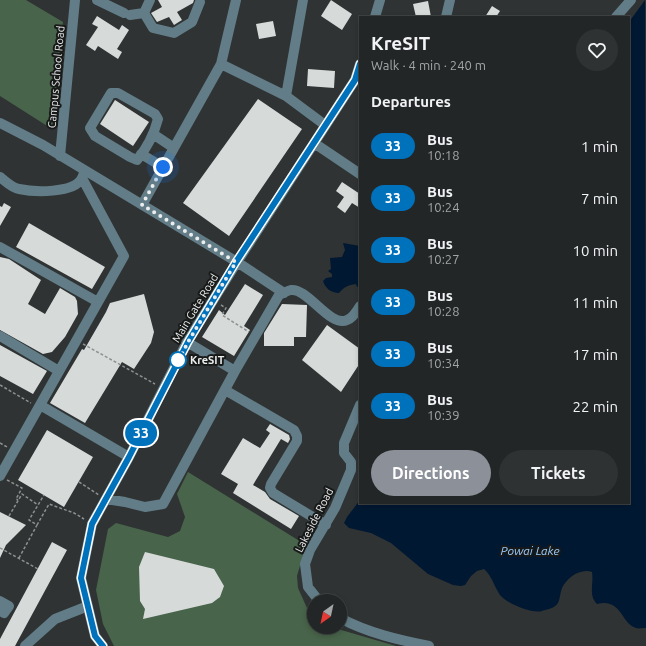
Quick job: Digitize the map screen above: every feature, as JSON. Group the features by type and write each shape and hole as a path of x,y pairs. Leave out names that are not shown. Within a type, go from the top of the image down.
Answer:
{"street":[{"name":"Campus School Road","path":"60,156 75,0"},
{"path":"97,0 127,14 144,13"},
{"path":"144,13 150,0"},
{"path":"142,205 221,64 236,0"},
{"path":"286,96 303,0"},
{"path":"375,16 380,0"},
{"path":"446,16 450,0"},
{"path":"617,16 631,0"},
{"path":"144,13 153,28 174,33 192,22 202,1"},
{"path":"221,64 286,96 325,125"},
{"name":"Main Gate Road","path":"103,646 95,636 81,578 92,524 129,457 188,342 236,262 355,80 359,67"},
{"path":"111,93 118,93 155,114 158,119 154,134 141,154 137,160 130,157 95,136 90,128 111,93"},
{"path":"0,123 60,156 83,175 142,205 284,293"},
{"path":"154,134 174,148"},
{"path":"314,143 359,173"},
{"path":"141,154 163,167"},
{"path":"0,177 17,189 50,191 63,190 80,182 83,175"},
{"path":"0,476 124,256 83,175"},
{"path":"0,247 98,302"},
{"path":"106,499 145,507 163,504 235,371 279,295 292,290 302,293 333,318 342,321 347,321 359,307"},
{"path":"0,336 59,371"},
{"path":"188,342 235,371"},
{"path":"225,390 294,430 298,436 297,441 270,488 273,493 326,525"},
{"path":"39,406 129,457"},
{"name":"Lakeside Road","path":"313,594 308,588 305,564 310,550 335,508 351,470 351,462 344,454 344,443 359,407"},
{"path":"0,601 9,606 4,613 0,611"},
{"path":"25,646 56,619 88,606"},
{"path":"347,622 396,640 429,646"}],"path":[{"path":"213,300 226,308 222,315 255,336"},
{"path":"76,340 164,389"},
{"path":"0,385 39,406"},
{"path":"0,476 22,488 16,499 18,500"},
{"path":"79,482 106,499"},
{"path":"9,516 22,494 38,505"},
{"path":"37,525 29,520 44,495"},
{"path":"19,558 49,504 74,513 92,524"},
{"path":"0,548 38,569"}],"green space":[{"path":"0,0 26,0 63,22 52,129 0,96"},
{"path":"188,472 306,545 297,576 298,588 307,608 307,634 347,634 347,632 396,646 114,646 103,624 96,590 108,529 116,523 168,537 180,531 185,517 177,494"}],"water":[{"name":"Powai Lake","path":"645,0 646,628 636,628 631,626 620,612 612,605 605,603 597,604 594,601 592,593 592,572 583,571 571,577 564,584 559,601 555,606 538,612 532,611 520,607 503,598 484,569 477,571 471,576 465,585 453,585 428,574 391,543 371,533 349,528 344,523 359,501 359,504 630,504 630,21"},
{"path":"343,243 359,246 359,286 357,287 356,284 348,286 339,293 336,293 329,290 323,281 326,278 332,277 332,274 328,271 331,269 330,258 342,257 345,250"}],"building":[{"path":"158,0 194,0 193,3 177,12 182,20 174,25 169,17 157,22 151,13 162,7"},
{"path":"331,0 352,14 342,30 321,16"},
{"path":"428,1 431,16 416,16 413,4"},
{"path":"492,6 500,11 497,16 486,16"},
{"path":"97,16 119,30 122,25 129,30 117,49 122,52 118,59 98,46 95,51 86,45 98,27 92,24"},
{"path":"273,21 276,36 259,39 256,24"},
{"path":"308,69 335,71 334,88 307,86"},
{"path":"258,99 302,129 229,236 183,203"},
{"path":"115,100 149,122 133,146 100,124"},
{"path":"342,182 359,193 359,207 352,203 345,213 337,207 344,197 336,191"},
{"path":"4,203 11,207 0,226 0,206 2,207"},
{"path":"29,223 105,267 92,289 16,247"},
{"path":"0,257 9,259 41,280 28,304 45,314 60,288 75,297 77,301 78,314 65,337 52,352 43,354 0,330"},
{"path":"245,284 263,295 244,326 250,330 234,356 202,337 219,310 225,315"},
{"path":"144,294 154,332 151,343 134,369 122,362 85,423 50,403 82,349 84,350 110,303"},
{"path":"282,304 307,305 306,337 294,337 294,346 264,346 264,333"},
{"path":"327,325 359,348 359,365 341,392 302,360"},
{"path":"0,345 47,371 33,394 0,376"},
{"path":"270,424 289,435 290,439 288,443 281,439 253,485 265,492 270,499 299,516 291,529 233,493 238,484 221,474 243,438 260,448 270,433 266,430"},
{"path":"47,430 93,457 64,507 18,480"},
{"path":"0,512 26,525 6,545 0,558"},
{"path":"52,542 67,550 15,646 0,646 0,639"},
{"path":"145,552 214,569 224,586 220,597 212,603 143,619 145,609 140,601 139,567"}],"bus line":[{"name":"33","path":"103,646 95,636 81,578 92,524 129,457 188,342 236,262 355,80 359,67"}],"place":[{"name":"KreSIT","path":"178,360"}],"route":[{"path":"163,167 142,205 236,262 188,342 176,366 178,360"}]}
